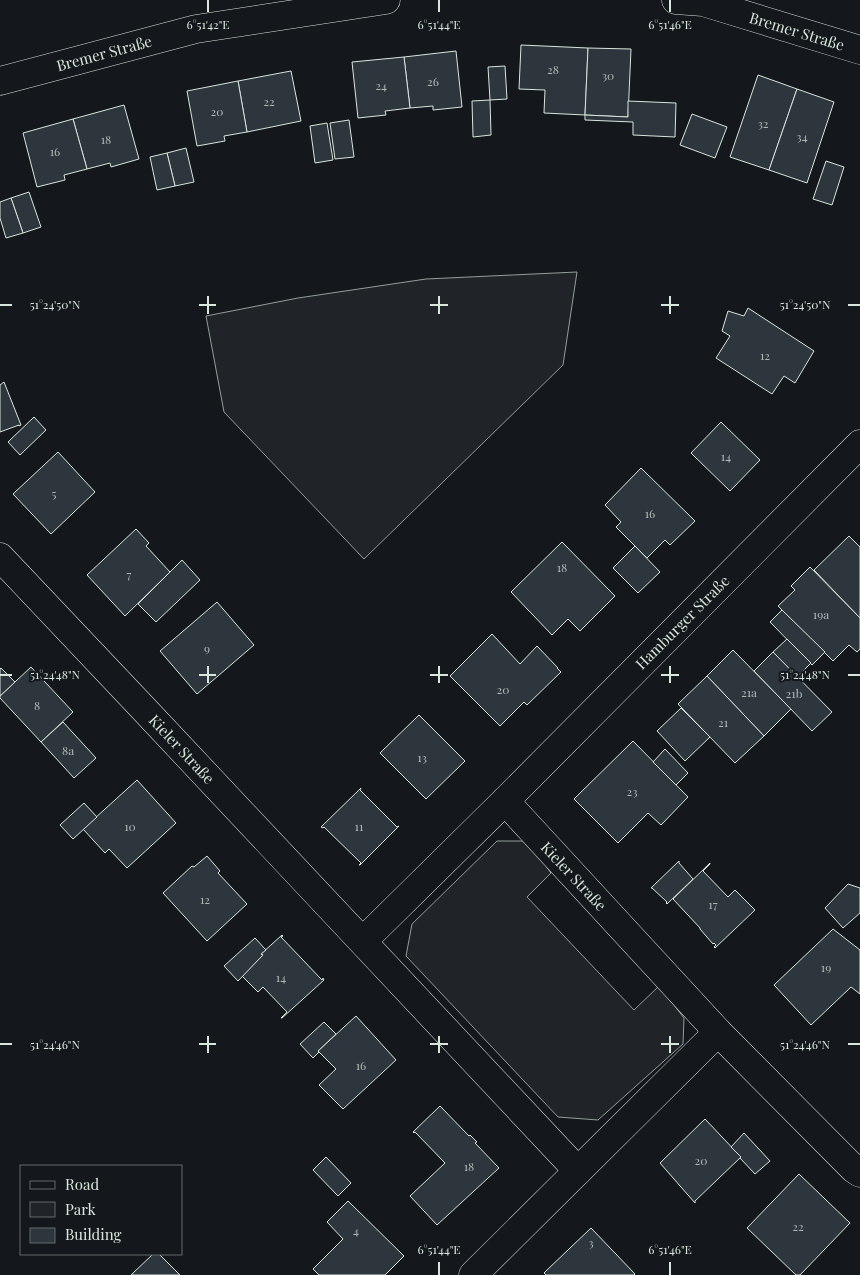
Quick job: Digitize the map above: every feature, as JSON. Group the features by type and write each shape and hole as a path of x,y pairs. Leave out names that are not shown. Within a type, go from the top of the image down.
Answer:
{"street":[{"name":"Bremer Straße","path":"0,81 196,29 386,0"},
{"name":"Bremer Straße","path":"676,0 702,2 860,50"},
{"name":"Hamburger Straße","path":"505,801 860,444"},
{"name":"Kieler Straße","path":"1,561 363,941 578,1171"},
{"path":"363,941 505,801"},
{"name":"Kieler Straße","path":"505,801 718,1032 860,1173"},
{"path":"474,1275 718,1032"}],"green space":[{"path":"577,272 563,365 364,559 224,412 206,316 298,298 426,279"},
{"path":"497,841 528,841 551,873 527,897 634,1010 659,986 684,1018 683,1044 598,1120 558,1117 406,956 412,924"}],"building":[{"path":"521,45 588,48 585,115 544,113 545,90 519,89"},
{"path":"588,48 631,49 628,117 585,115"},
{"path":"456,51 462,107 433,110 433,106 410,108 404,57"},
{"path":"404,57 410,108 385,111 386,115 358,118 352,62"},
{"path":"505,66 507,99 490,100 488,67"},
{"path":"291,71 301,121 247,132 238,81"},
{"path":"758,75 797,89 769,170 730,157"},
{"path":"238,81 247,132 224,136 225,141 197,146 187,91"},
{"path":"797,89 834,102 807,183 769,170"},
{"path":"490,100 491,135 473,137 472,101"},
{"path":"628,101 676,103 675,137 633,135 633,122 585,120 585,115 628,117"},
{"path":"124,105 139,159 111,167 110,163 87,169 73,119"},
{"path":"692,114 727,127 715,158 680,145"},
{"path":"73,119 87,169 64,175 65,180 37,187 23,133"},
{"path":"349,120 354,157 335,159 330,123"},
{"path":"327,123 333,160 315,163 310,126"},
{"path":"186,148 194,182 175,186 167,153"},
{"path":"167,153 175,186 157,190 150,157"},
{"path":"826,161 844,167 832,205 813,199"},
{"path":"29,192 41,227 23,233 11,198"},
{"path":"11,198 23,233 6,238 0,218 0,202"},
{"path":"748,308 814,351 795,383 784,376 772,394 716,358 730,336 722,331 728,311 744,316"},
{"path":"4,382 21,425 0,432 0,385"},
{"path":"34,417 46,430 20,455 8,442"},
{"path":"721,422 760,460 730,491 691,453"},
{"path":"58,452 95,492 51,534 13,494"},
{"path":"641,468 695,521 670,545 665,540 647,558 616,527 621,522 605,505"},
{"path":"136,529 149,543 146,546 170,572 125,616 87,575"},
{"path":"849,536 860,547 860,618 814,570"},
{"path":"562,542 615,596 580,631 568,619 552,635 511,592"},
{"path":"635,546 660,572 638,593 613,568"},
{"path":"182,560 200,580 156,622 138,604"},
{"path":"810,567 860,618 860,649 857,652 849,645 833,661 778,606 795,590 791,586"},
{"path":"217,602 254,645 197,694 160,651"},
{"path":"782,610 825,652 812,665 770,622"},
{"path":"492,634 520,664 537,646 561,672 527,705 524,702 500,726 450,676"},
{"path":"787,639 811,663 797,677 773,652"},
{"path":"733,650 791,709 764,736 707,676"},
{"path":"773,652 832,712 812,731 754,671"},
{"path":"31,667 73,712 41,742 0,698"},
{"path":"0,669 15,682 0,696"},
{"path":"707,676 764,736 735,763 678,704"},
{"path":"681,708 710,737 685,761 657,731"},
{"path":"419,715 465,761 426,799 380,753"},
{"path":"63,722 96,758 74,778 41,742"},
{"path":"633,741 688,797 661,825 648,813 618,843 574,799"},
{"path":"665,749 688,773 676,785 653,762"},
{"path":"137,780 176,823 127,868 109,849 105,853 83,829"},
{"path":"361,788 360,790 397,827 399,826 359,865 361,863 324,827 321,827"},
{"path":"84,803 97,817 73,839 60,825"},
{"path":"207,856 220,871 218,873 247,904 207,941 163,893 192,866 194,867"},
{"path":"679,861 693,879 667,904 651,888"},
{"path":"710,863 703,871 728,897 735,890 755,910 715,948 716,945 713,944 673,899"},
{"path":"848,884 860,888 860,913 843,928 825,908"},
{"path":"833,929 860,950 860,994 851,987 811,1025 774,985"},
{"path":"282,935 281,937 324,980 281,1018 287,1012 263,987 258,992 242,976 263,955 261,954"},
{"path":"255,938 266,950 238,981 224,966"},
{"path":"356,1016 396,1060 343,1109 319,1085 336,1069 318,1051"},
{"path":"324,1022 336,1034 313,1058 300,1044"},
{"path":"440,1106 477,1142 475,1143 499,1168 437,1225 410,1196 445,1163 413,1132"},
{"path":"705,1119 741,1157 695,1203 660,1163"},
{"path":"744,1133 770,1161 755,1174 731,1147"},
{"path":"326,1157 351,1183 338,1196 313,1170"},
{"path":"799,1174 850,1223 800,1275 796,1275 747,1228"},
{"path":"348,1201 404,1256 385,1275 319,1275 313,1269 343,1239 327,1222"},
{"path":"591,1228 634,1275 546,1275 544,1273 547,1270"},
{"path":"152,1255 160,1255 180,1275 131,1275"}]}
